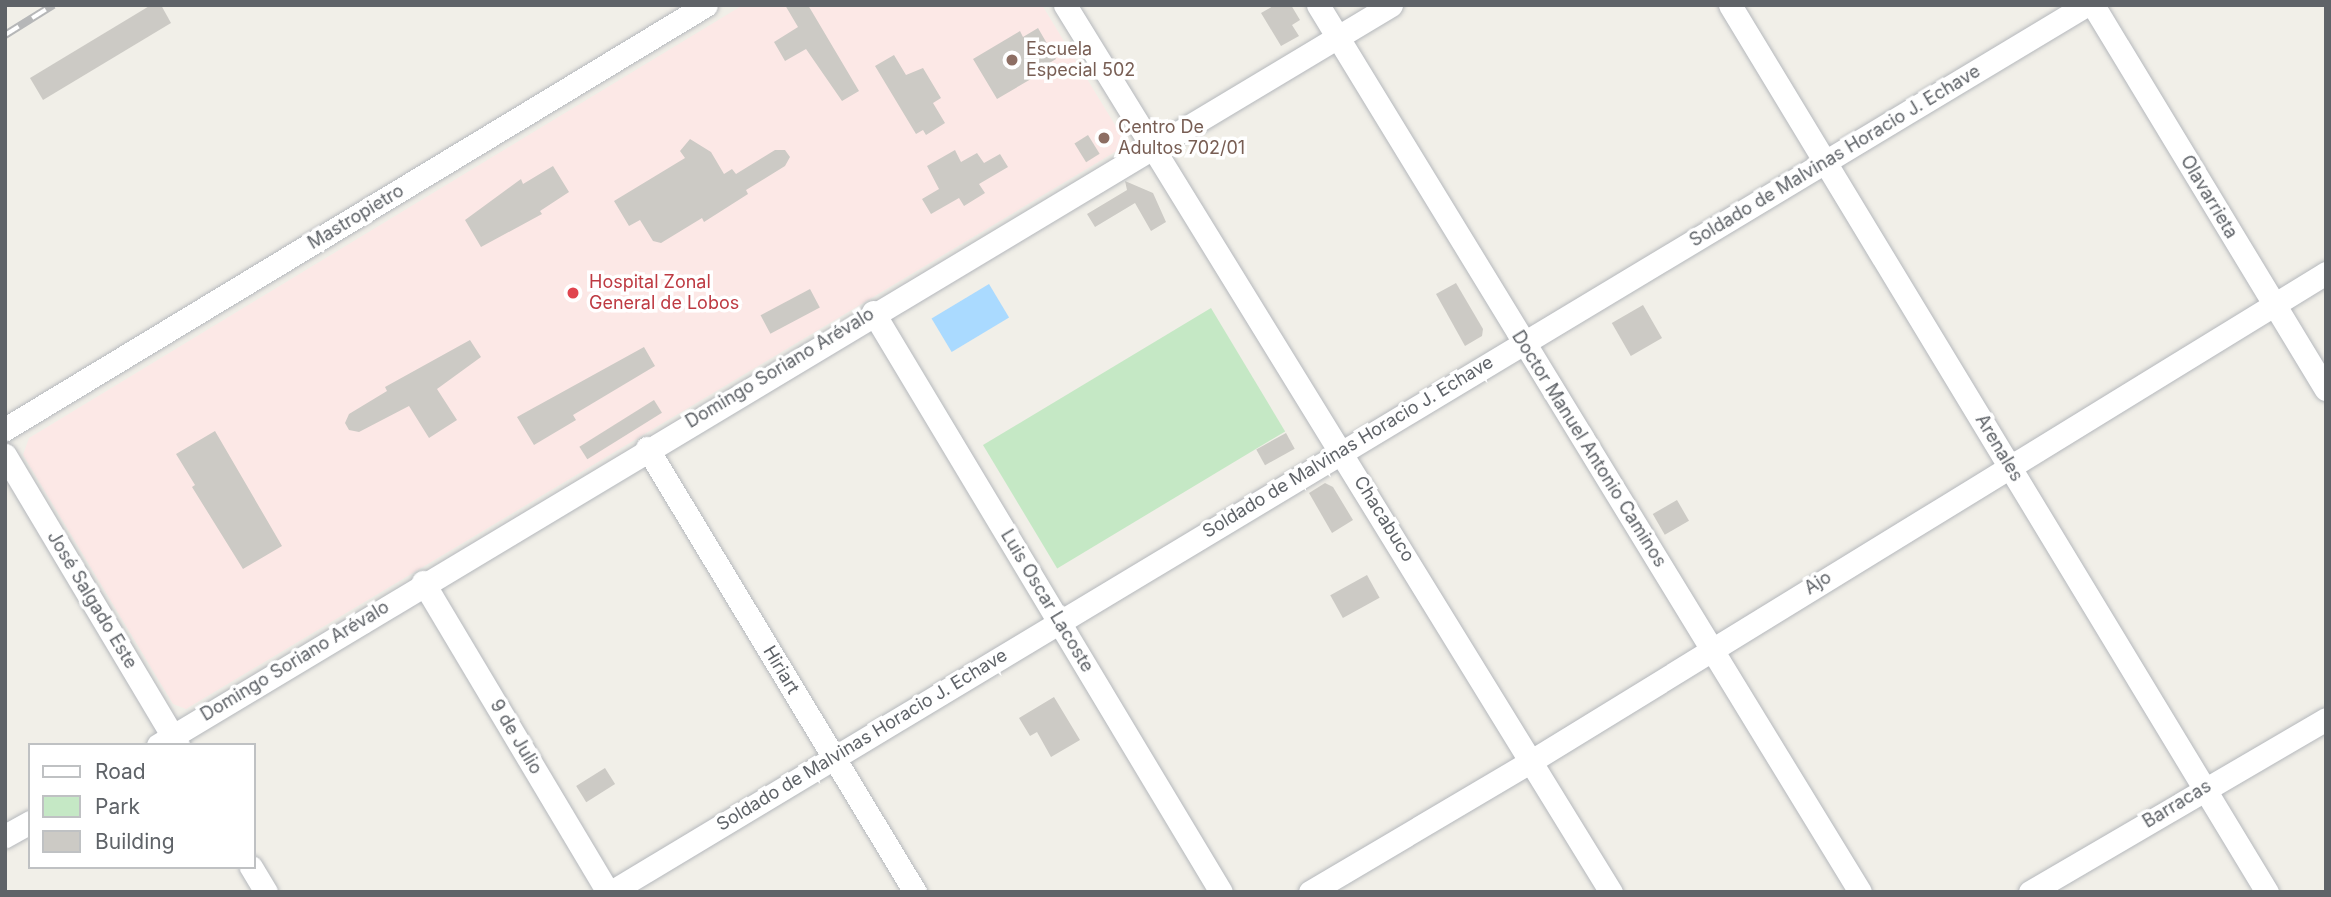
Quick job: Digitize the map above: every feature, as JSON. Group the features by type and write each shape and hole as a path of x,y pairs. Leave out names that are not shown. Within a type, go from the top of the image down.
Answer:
{"street":[{"name":"Mastropietro","path":"5,429 706,5"},
{"name":"Chacabuco","path":"1065,5 1533,760 1611,892"},
{"name":"Doctor Manuel Antonio Caminos","path":"1318,5 1860,892"},
{"name":"Domingo Soriano Arévalo","path":"169,742 423,582 1391,5"},
{"name":"Arenales","path":"1730,5 2206,787 2267,892"},
{"name":"Soldado de Malvinas Horacio J. Echave","path":"610,892 2086,5"},
{"name":"Olavarrieta","path":"2093,5 2326,389"},
{"name":"Ajo","path":"1310,892 1533,760 2008,464 2326,273"},
{"name":"Luis Oscar Lacoste","path":"873,312 1221,892"},
{"name":"Hiriart","path":"647,448 915,892"},
{"name":"José Salgado Este","path":"5,455 169,742"},
{"name":"9 de Julio","path":"423,582 610,892"},
{"name":"Barracas","path":"2030,892 2326,719"},
{"path":"5,836 28,823"},
{"path":"252,869 266,892"}],"shaded area":[{"name":"Hospital Zonal General de Lobos","path":"743,5 1042,5 1123,138 1120,149 186,709 173,704 23,455 29,438"}],"green space":[{"path":"1211,308 1285,431 1057,568 983,445"}],"water":[{"path":"989,284 1009,317 952,352 932,319"}],"building":[{"path":"151,5 161,5 171,23 43,100 30,78"},
{"path":"785,5 808,5 859,91 842,101 806,49 785,61 774,42 798,27"},
{"path":"1275,5 1291,5 1300,20 1292,25 1299,36 1281,46 1261,13"},
{"path":"1038,28 1056,59 1041,68 1043,72 997,99 973,59 1020,31 1023,37"},
{"path":"894,55 906,75 923,68 941,98 933,103 945,123 926,135 923,130 916,134 875,66"},
{"path":"1088,135 1100,154 1086,162 1074,143"},
{"path":"690,139 711,152 724,174 732,169 736,174 775,150 785,150 790,157 785,166 746,190 748,194 704,222 702,218 661,243 653,241 640,220 629,226 614,201 685,158 680,151"},
{"path":"955,150 961,162 977,153 984,163 1000,154 1008,167 979,184 985,193 964,206 959,198 931,214 922,199 939,189 927,166"},
{"path":"553,166 569,192 540,211 542,214 481,247 465,220 521,179 523,184"},
{"path":"1125,181 1153,193 1166,222 1151,231 1135,203 1095,227 1087,214 1127,190"},
{"path":"1456,283 1483,329 1482,336 1465,346 1436,294"},
{"path":"810,289 820,308 770,334 761,315"},
{"path":"1643,305 1662,338 1631,356 1612,323"},
{"path":"470,340 481,357 437,389 457,420 429,438 409,406 359,432 349,430 345,423 349,414 387,391 385,387"},
{"path":"644,347 655,366 573,415 576,420 534,445 517,417"},
{"path":"654,400 662,413 587,459 579,447"},
{"path":"215,431 282,546 243,569 192,487 195,485 176,454"},
{"path":"1286,433 1295,449 1265,465 1256,449"},
{"path":"1325,483 1333,487 1353,520 1332,533 1309,493"},
{"path":"1677,500 1689,521 1665,535 1653,514"},
{"path":"1367,575 1380,598 1343,618 1330,595"},
{"path":"1054,697 1080,740 1051,757 1037,732 1030,736 1019,718"},
{"path":"605,768 615,784 586,802 576,786"}],"railway":[{"path":"5,35 53,5"}],"place":[{"name":"Escuela Especial 502","path":"1012,60"},
{"name":"Centro De Adultos 702/01","path":"1104,138"},
{"name":"Hospital Zonal General de Lobos","path":"573,293"}]}
